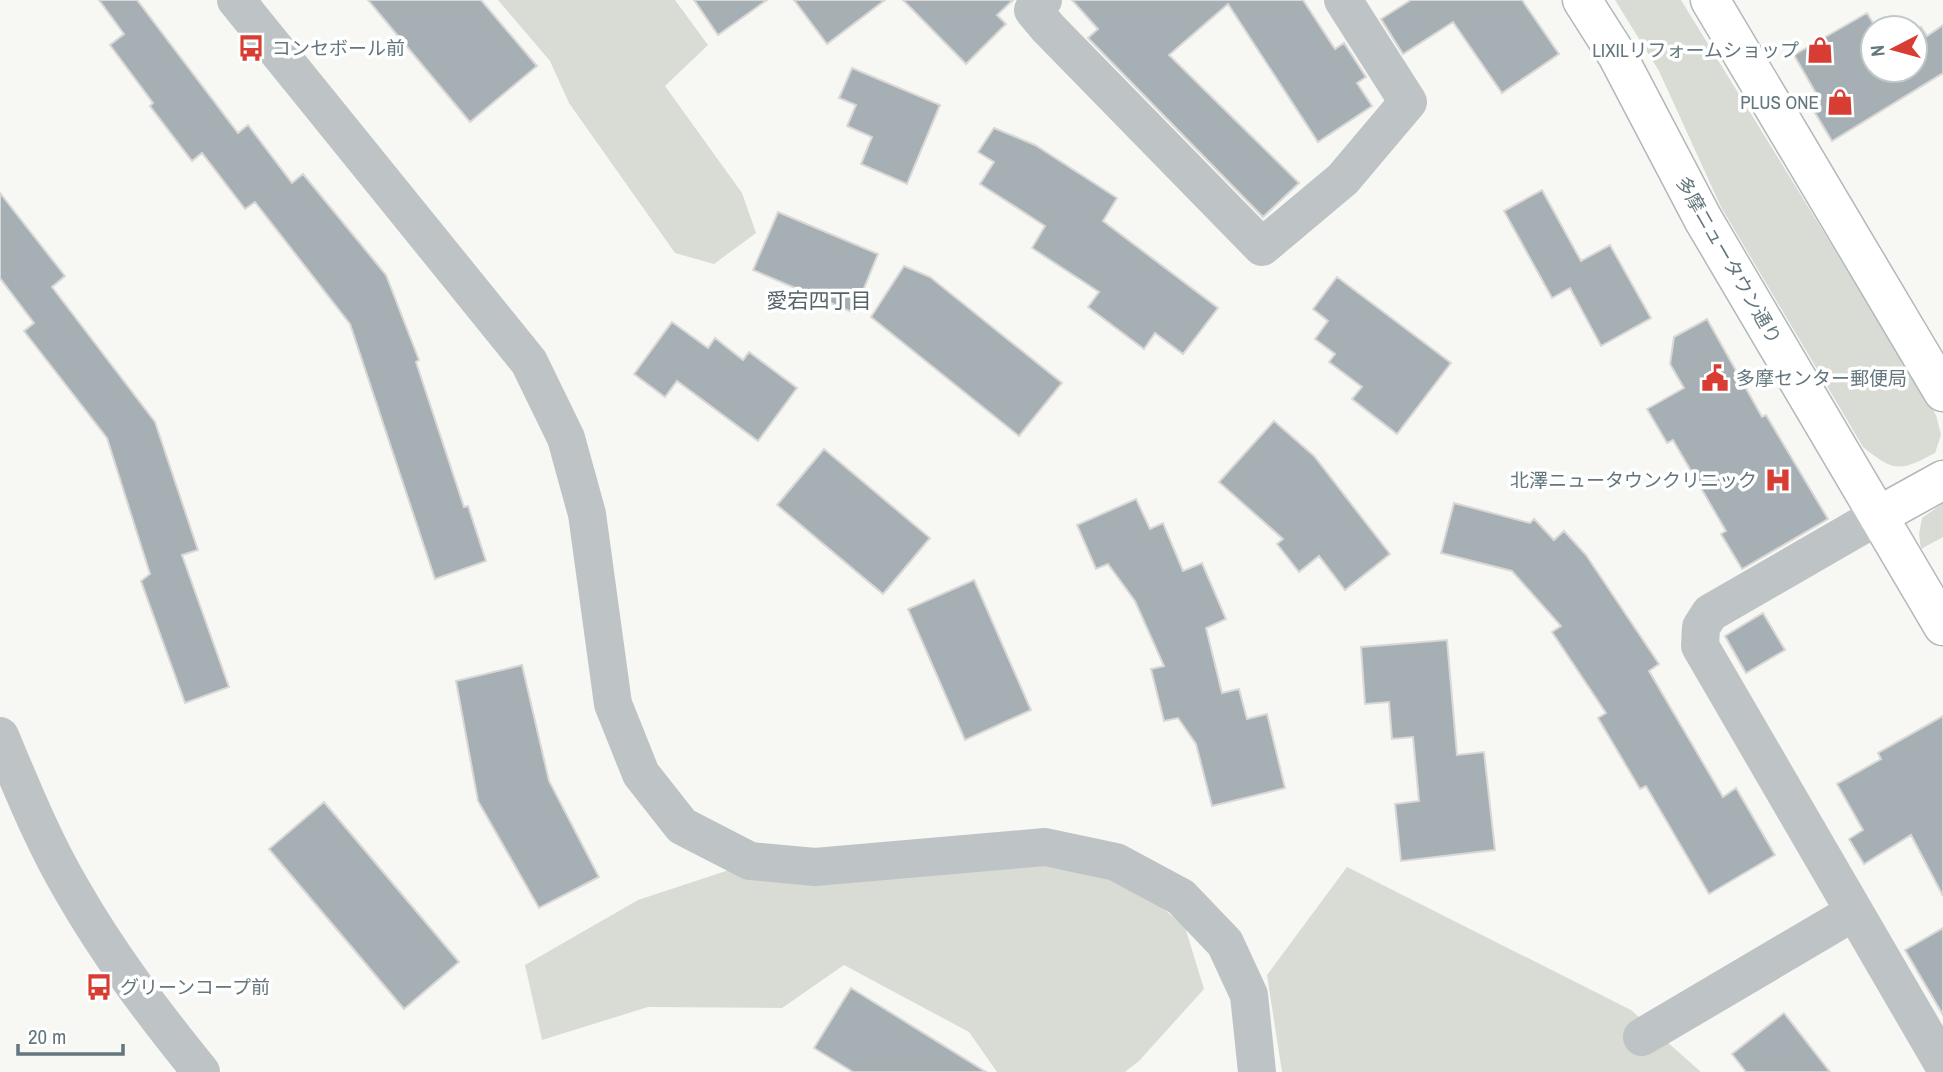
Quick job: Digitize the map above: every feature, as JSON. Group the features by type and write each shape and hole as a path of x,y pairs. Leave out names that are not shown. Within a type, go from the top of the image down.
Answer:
{"main road":[{"name":"多摩ニュータウン通り","path":"1582,0 1617,55 1703,219 1943,626"},
{"path":"1710,0 1943,393"},
{"path":"1878,516 1943,480"}],"street":[{"path":"236,0 529,362 566,438 587,514 613,704 641,774 682,826 750,861 815,867 1045,847 1115,862 1181,897 1225,943 1249,995 1257,1072"},
{"path":"1042,0 1033,10 1048,28 1262,247 1343,179 1408,102 1343,0"},
{"path":"1878,516 1710,613 1701,627 1700,646 1943,1064"},
{"path":"0,736 38,827 72,890 137,992 201,1072"},
{"path":"1642,1037 1854,912"}],"shaded area":[{"path":"498,0 675,0 708,45 665,86 742,193 756,233 714,264 675,253 569,103 550,61"},
{"path":"1615,0 1681,0 1936,415 1941,435 1935,453 1913,464 1898,466 1882,461 1863,447 1721,207 1659,71"},
{"path":"1943,503 1943,537 1921,549 1919,534 1922,518"},
{"path":"1048,855 1116,869 1185,927 1204,989 1139,1061 1125,1072 997,1072 969,1032 844,965 782,1008 648,1007 542,1040 525,965 638,900 732,869"},
{"path":"1347,867 1631,1010 1701,1072 1282,1072 1267,975"}],"building":[{"path":"99,0 137,0 238,133 248,125 292,183 303,174 386,275 419,360 416,362 464,507 468,506 486,561 435,579 350,324 255,202 245,209 202,153 192,161 150,106 153,103 110,45 124,34"},
{"path":"368,0 481,0 537,66 470,122"},
{"path":"694,0 767,0 718,35"},
{"path":"794,0 885,0 827,44"},
{"path":"903,0 1013,0 997,15 1006,24 966,64"},
{"path":"1072,0 1303,0 1335,49 1344,43 1366,77 1357,83 1372,106 1318,142 1228,4 1169,55 1299,183 1263,217 1088,38 1098,29"},
{"path":"1411,0 1522,0 1559,54 1502,93 1453,22 1403,54 1381,19"},
{"path":"1859,18 1859,84 1925,84 1832,141 1808,101 1817,95 1794,55"},
{"path":"1943,25 1943,73 1929,82 1929,35"},
{"path":"852,68 940,105 907,184 861,164 872,137 847,126 856,105 839,98"},
{"path":"994,128 1035,145 1117,198 1103,221 1218,308 1183,354 1155,333 1144,349 1088,307 1099,292 1032,248 1045,226 980,184 994,162 978,152"},
{"path":"1542,190 1581,261 1610,245 1651,318 1601,346 1570,288 1552,298 1504,211"},
{"path":"0,193 65,276 52,287 155,422 198,550 182,555 229,687 185,703 141,581 150,574 107,438 24,331 34,323 0,278"},
{"path":"778,212 878,254 854,313 753,270"},
{"path":"904,266 930,277 1062,383 1019,436 871,317"},
{"path":"1337,277 1451,363 1397,434 1352,399 1362,387 1329,362 1335,354 1315,339 1328,321 1313,309"},
{"path":"1707,319 1762,417 1766,415 1828,519 1742,569 1721,534 1726,531 1673,440 1667,443 1647,409 1684,388 1670,364 1674,337"},
{"path":"672,322 708,348 715,338 743,360 749,352 797,388 758,441 677,381 665,397 634,374"},
{"path":"1274,421 1314,456 1390,554 1345,590 1319,556 1299,572 1277,544 1283,539 1219,482"},
{"path":"824,449 930,538 883,594 777,505"},
{"path":"1136,499 1150,529 1163,523 1183,571 1202,563 1226,619 1206,628 1222,693 1239,689 1247,719 1267,714 1285,788 1212,806 1196,744 1178,718 1164,721 1151,669 1164,666 1135,601 1108,564 1096,569 1077,525"},
{"path":"1454,503 1530,523 1534,519 1554,540 1564,531 1586,555 1659,664 1649,671 1723,797 1736,788 1775,855 1709,894 1646,786 1640,789 1598,718 1606,713 1552,632 1561,626 1512,571 1441,553"},
{"path":"974,580 1031,710 965,740 908,609"},
{"path":"1763,613 1785,650 1746,673 1725,636"},
{"path":"1447,640 1457,755 1484,752 1495,850 1401,861 1395,804 1419,801 1413,737 1392,739 1389,702 1365,704 1361,647"},
{"path":"522,665 549,781 599,877 539,908 478,801 456,681"},
{"path":"1943,716 1943,896 1911,835 1864,864 1849,839 1863,830 1837,784 1881,759 1878,753"},
{"path":"324,802 459,962 404,1009 269,849"},
{"path":"1943,928 1943,1015 1905,950"},
{"path":"851,988 986,1072 853,1072 814,1048"},
{"path":"1784,1013 1830,1072 1746,1072 1732,1054"}],"place":[{"name":"コンセボール前","path":"251,48"},
{"name":"LIXILリフォームショップ","path":"1820,50"},
{"name":"PLUS ONE","path":"1840,102"},
{"name":"多摩センター郵便局","path":"1715,378"},
{"name":"北澤ニュータウンクリニック","path":"1778,480"},
{"name":"グリーンコープ前","path":"99,987"}],"district":[{"name":"愛宕四丁目","path":"819,300"}]}
